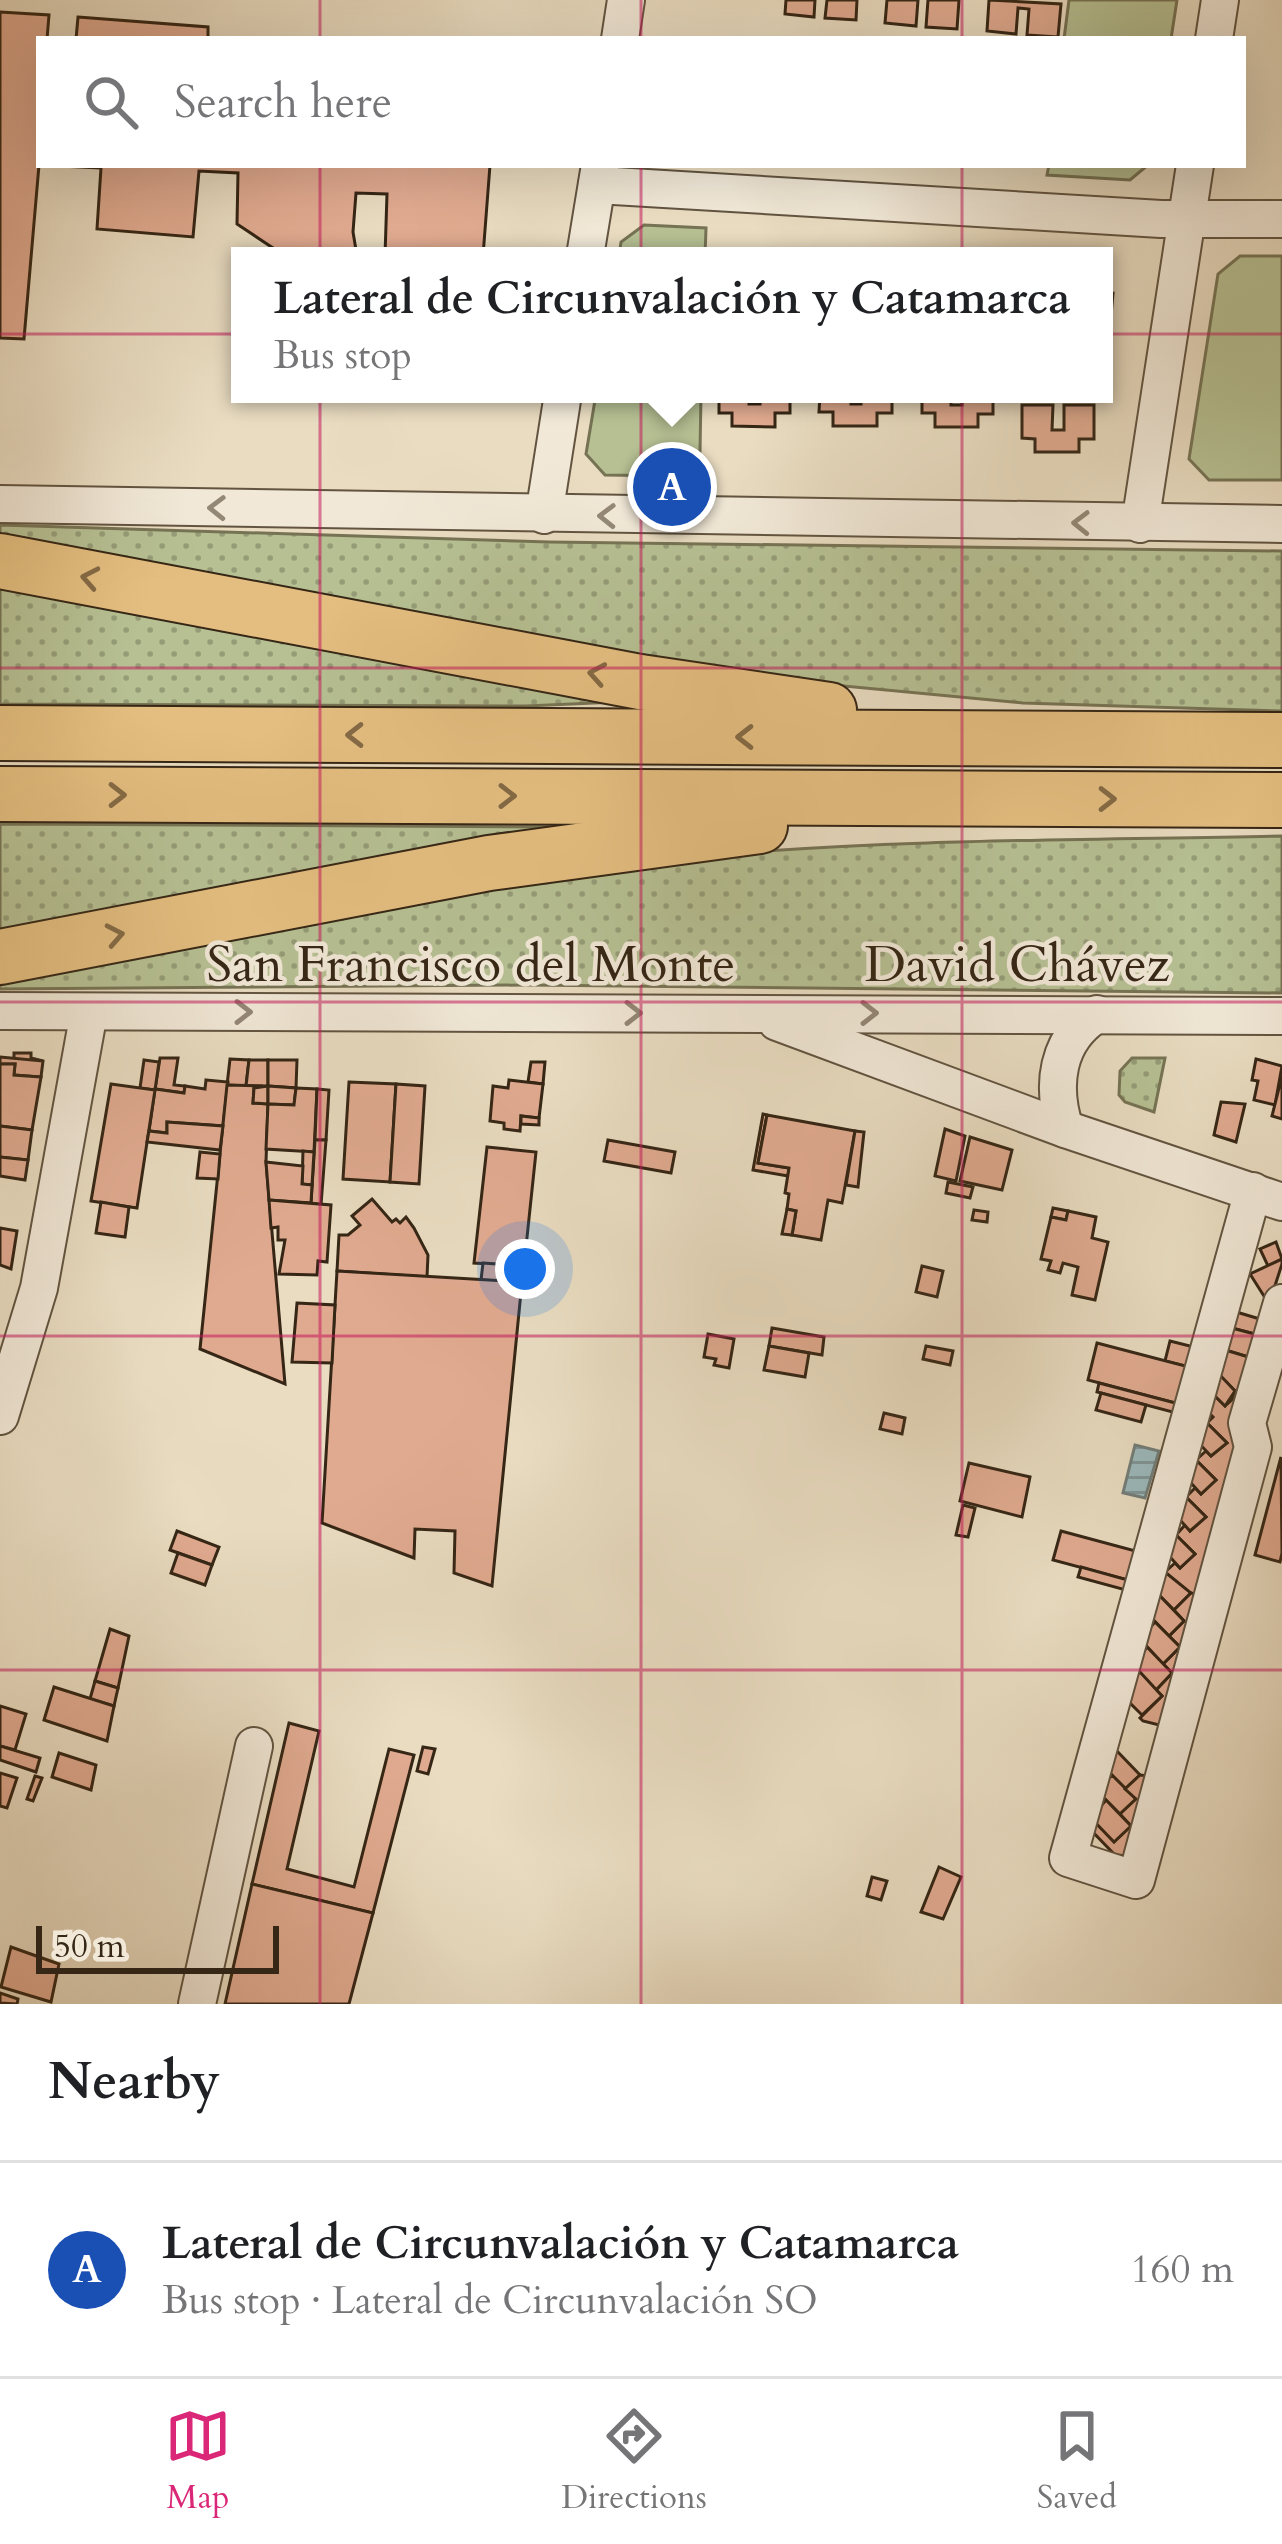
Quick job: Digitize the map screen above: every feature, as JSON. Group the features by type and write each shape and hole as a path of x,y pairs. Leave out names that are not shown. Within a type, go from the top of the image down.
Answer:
{"highway":[{"path":"0,561 661,686 831,710 1130,740"},
{"path":"0,733 1282,740"},
{"path":"0,794 1282,800"},
{"path":"0,957 489,863 641,840 1013,798"}],"street":[{"path":"620,36 626,0"},
{"path":"1214,36 1220,0"},
{"path":"1140,524 1195,168"},
{"path":"586,247 598,175 1187,219 1282,219"},
{"path":"544,515 562,403"},
{"path":"0,504 1282,524"},
{"name":"San Francisco del Monte","path":"0,1011 752,1013 1065,1129 1267,1196"},
{"path":"0,1416 39,1288 89,1012"},
{"name":"David Chávez","path":"752,1013 1282,1016"},
{"path":"1065,1129 1056,1092 1061,1059 1075,1033 1097,1014"},
{"path":"1267,1196 1068,1858 1136,1880 1252,1447 1246,1423 1282,1304"},
{"path":"197,2004 254,1746"}],"green space":[{"path":"1069,0 1177,0 1171,36 1064,36"},
{"path":"1048,168 1144,168 1130,180 1047,175"},
{"path":"644,225 706,228 705,247 620,247"},
{"path":"1240,256 1282,256 1282,480 1209,480 1189,459 1218,274"},
{"path":"594,403 701,403 700,452 674,476 605,475 586,454"},
{"path":"0,525 549,542 1282,551 1282,711 1023,703 760,678 0,540"},
{"path":"0,582 617,702 526,706 0,704"},
{"path":"0,824 573,827 0,939"},
{"path":"1282,836 1282,993 526,985 0,989 0,972 349,906 612,865 845,846"},
{"path":"1132,1058 1165,1058 1154,1112 1125,1102 1119,1095 1120,1071"}],"water":[{"path":"1135,1445 1159,1451 1145,1498 1123,1493"}],"building":[{"path":"786,0 815,0 814,17 785,14"},
{"path":"827,0 857,0 856,20 825,18"},
{"path":"887,0 918,0 916,26 885,23"},
{"path":"928,0 959,0 957,29 926,27"},
{"path":"989,0 1061,4 1058,36 1027,35 1029,9 1018,8 1016,34 987,31"},
{"path":"0,12 49,15 47,36 36,36 39,168 24,339 0,338"},
{"path":"78,17 208,27 208,36 76,36"},
{"path":"101,168 490,168 484,247 385,247 387,194 356,193 356,247 272,247 237,224 238,173 199,171 193,237 97,229"},
{"path":"719,403 790,403 790,413 775,413 775,427 732,426 732,413 719,413"},
{"path":"820,403 892,403 892,413 877,413 877,426 833,426 833,412 819,412"},
{"path":"922,403 993,403 993,414 978,414 978,427 935,427 935,413 922,413"},
{"path":"1022,405 1053,405 1052,430 1064,430 1064,405 1094,405 1094,439 1079,439 1079,452 1035,452 1035,439 1022,438"},
{"path":"14,1053 31,1053 31,1058 43,1061 14,1060"},
{"path":"0,1057 43,1061 41,1077 14,1075 15,1064 0,1064"},
{"path":"160,1058 178,1058 174,1085 185,1086 184,1093 155,1089"},
{"path":"230,1059 249,1060 246,1086 227,1085"},
{"path":"1256,1059 1282,1066 1275,1105 1254,1100"},
{"path":"144,1060 159,1062 155,1090 140,1088"},
{"path":"249,1060 268,1060 268,1086 246,1086"},
{"path":"268,1060 297,1060 296,1088 268,1086"},
{"path":"531,1062 545,1062 543,1084 528,1082"},
{"path":"0,1064 15,1064 14,1075 41,1077 32,1130 0,1126"},
{"path":"1282,1076 1282,1119 1272,1116"},
{"path":"206,1080 228,1082 223,1126 167,1122 167,1133 149,1131 155,1089 184,1093 185,1086 205,1089"},
{"path":"509,1080 543,1084 539,1118 521,1116 520,1131 490,1121 493,1086 508,1088"},
{"path":"349,1082 396,1084 390,1182 343,1179"},
{"path":"111,1084 155,1090 137,1208 91,1201"},
{"path":"396,1084 425,1086 419,1184 390,1182"},
{"path":"227,1085 263,1086 254,1088 253,1103 268,1104 266,1162 285,1384 200,1349"},
{"path":"268,1086 268,1104 253,1103 254,1088"},
{"path":"268,1086 296,1088 294,1105 268,1104"},
{"path":"296,1088 317,1089 314,1152 266,1149 268,1104 294,1105"},
{"path":"317,1089 329,1090 326,1140 315,1140"},
{"path":"1221,1102 1245,1104 1236,1142 1214,1135"},
{"path":"763,1114 767,1115 758,1163 789,1168 788,1176 753,1170"},
{"path":"767,1115 855,1131 842,1203 828,1200 821,1240 792,1235 796,1211 787,1209 789,1194 785,1193 789,1168 758,1163"},
{"path":"521,1116 539,1118 539,1125 521,1124"},
{"path":"167,1122 223,1126 220,1150 147,1142 149,1131 167,1133"},
{"path":"0,1126 32,1130 28,1160 0,1157"},
{"path":"945,1129 965,1136 956,1181 935,1176"},
{"path":"855,1131 864,1132 858,1187 846,1185"},
{"path":"970,1137 1012,1150 1002,1190 960,1181"},
{"path":"315,1140 326,1140 321,1205 311,1203"},
{"path":"608,1140 675,1152 671,1173 604,1161"},
{"path":"487,1147 536,1152 524,1266 474,1263"},
{"path":"303,1151 314,1152 312,1185 302,1184"},
{"path":"200,1152 220,1154 218,1179 197,1178"},
{"path":"0,1157 28,1160 25,1180 0,1176"},
{"path":"266,1162 303,1166 302,1184 312,1185 311,1203 269,1200"},
{"path":"948,1182 973,1187 970,1198 946,1193"},
{"path":"372,1199 392,1222 400,1223 406,1217 414,1228 428,1255 427,1277 337,1271 339,1235 348,1235 360,1225 352,1216"},
{"path":"269,1200 331,1205 327,1262 318,1261 317,1275 279,1274 285,1240 278,1240 278,1227 271,1228"},
{"path":"101,1202 129,1207 125,1237 96,1233"},
{"path":"1053,1208 1068,1211 1066,1220 1051,1217"},
{"path":"787,1209 796,1211 792,1235 782,1234"},
{"path":"974,1210 988,1212 987,1222 972,1220"},
{"path":"1068,1211 1096,1217 1092,1238 1108,1242 1095,1300 1072,1295 1078,1267 1063,1263 1060,1273 1048,1270 1051,1261 1041,1259 1051,1217 1066,1220"},
{"path":"0,1228 17,1231 11,1269 0,1265"},
{"path":"1276,1242 1282,1259 1268,1266 1260,1249"},
{"path":"1282,1259 1282,1264 1269,1304 1250,1274"},
{"path":"483,1263 524,1266 522,1282 481,1280"},
{"path":"922,1266 943,1271 937,1297 916,1292"},
{"path":"337,1271 522,1282 492,1586 454,1573 455,1531 415,1529 414,1558 322,1523"},
{"path":"297,1303 335,1305 332,1363 292,1362"},
{"path":"1233,1311 1270,1322 1259,1335 1228,1327"},
{"path":"1228,1327 1262,1336 1255,1359 1222,1349"},
{"path":"772,1328 824,1337 822,1355 769,1346"},
{"path":"708,1334 734,1339 729,1368 704,1357"},
{"path":"1170,1341 1198,1348 1193,1368 1165,1361"},
{"path":"1097,1343 1193,1368 1183,1405 1088,1380"},
{"path":"769,1346 809,1353 805,1377 764,1370"},
{"path":"926,1346 953,1351 950,1365 923,1359"},
{"path":"1222,1349 1255,1359 1203,1596 1185,1592 1165,1572 1175,1563 1180,1568 1195,1554 1176,1535 1185,1525 1190,1531 1206,1517 1186,1497 1195,1488 1201,1494 1216,1480 1196,1460 1206,1451 1211,1456 1227,1443 1207,1423 1213,1417 1201,1405 1213,1394 1225,1406 1233,1399 1235,1391 1216,1372"},
{"path":"1219,1374 1235,1391 1225,1406 1206,1387"},
{"path":"1099,1383 1183,1405 1180,1414 1097,1392"},
{"path":"1101,1393 1146,1405 1141,1422 1096,1410"},
{"path":"884,1413 905,1418 902,1434 880,1429"},
{"path":"1207,1423 1227,1443 1211,1456 1192,1436"},
{"path":"1281,1457 1282,1553 1280,1562 1255,1555"},
{"path":"1196,1460 1216,1480 1201,1494 1182,1473"},
{"path":"969,1463 1030,1477 1022,1517 960,1501"},
{"path":"1186,1497 1206,1517 1190,1531 1171,1510"},
{"path":"963,1505 975,1508 968,1537 956,1535"},
{"path":"177,1531 219,1547 212,1565 170,1550"},
{"path":"1061,1531 1143,1553 1135,1582 1053,1560"},
{"path":"1176,1535 1195,1554 1180,1568 1161,1547"},
{"path":"178,1553 212,1565 205,1585 171,1573"},
{"path":"1081,1567 1135,1582 1133,1592 1078,1577"},
{"path":"1165,1572 1191,1593 1174,1610 1152,1588"},
{"path":"1191,1593 1203,1596 1167,1727 1143,1721 1140,1718 1162,1696 1156,1690 1172,1673 1163,1664 1180,1647 1169,1636 1184,1621 1174,1610"},
{"path":"1160,1596 1184,1621 1169,1636 1146,1612"},
{"path":"1155,1622 1180,1647 1163,1664 1140,1639"},
{"path":"110,1629 129,1636 118,1688 95,1681"},
{"path":"1147,1647 1172,1673 1156,1690 1133,1666"},
{"path":"1140,1672 1162,1696 1142,1715 1125,1698 1129,1683"},
{"path":"95,1681 118,1688 114,1706 90,1699"},
{"path":"54,1687 114,1706 107,1741 44,1720"},
{"path":"0,1706 26,1714 15,1750 0,1746"},
{"path":"289,1723 319,1731 287,1869 354,1887 389,1749 414,1755 373,1913 252,1884"},
{"path":"0,1746 40,1758 36,1772 0,1760"},
{"path":"423,1747 435,1749 428,1774 417,1771"},
{"path":"1116,1750 1140,1775 1125,1789 1103,1766"},
{"path":"59,1753 96,1765 91,1790 52,1777"},
{"path":"0,1773 17,1778 7,1808 0,1806"},
{"path":"1112,1775 1136,1799 1120,1814 1097,1791"},
{"path":"1140,1775 1149,1776 1130,1856 1115,1855 1088,1827 1094,1821 1114,1842 1131,1826 1120,1814 1136,1799 1125,1789"},
{"path":"35,1776 42,1778 33,1801 27,1799"},
{"path":"1106,1800 1131,1826 1114,1842 1091,1818"},
{"path":"939,1867 961,1877 943,1919 921,1912"},
{"path":"872,1877 887,1881 881,1900 867,1896"},
{"path":"252,1884 373,1913 349,2004 225,2004"},
{"path":"11,1947 59,1964 51,2002 1,1987"},
{"path":"0,1993 18,1999 17,2004 0,2003"}],"place":[{"name":"Lateral de Circunvalación y Catamarca","path":"672,487"}]}
